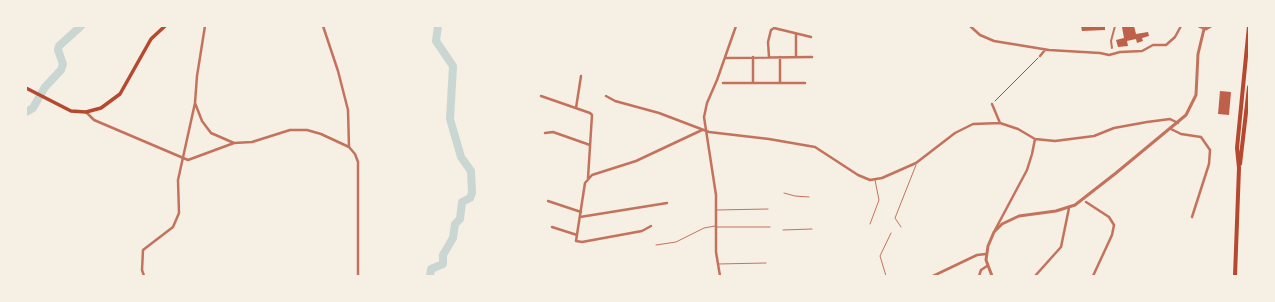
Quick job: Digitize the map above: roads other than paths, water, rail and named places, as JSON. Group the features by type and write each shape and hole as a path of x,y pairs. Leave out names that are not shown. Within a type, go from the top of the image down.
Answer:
{"main road":[{"path":"26,88 71,110 86,112 102,108 116,98 124,88 151,39 165,26"},
{"path":"1235,276 1239,168 1237,148 1249,26"},
{"path":"1239,168 1243,149 1249,87"}],"street":[{"path":"144,276 142,270 143,250 174,227 179,213 178,180 182,163 181,157 195,103 197,76 205,26"},
{"path":"323,26 338,70 348,110 349,147"},
{"path":"720,275 717,264 716,195 704,130 705,108 736,26"},
{"path":"970,26 980,35 994,41 1046,50 1057,49 1085,53 1100,52 1108,55 1120,52 1142,50 1153,45 1168,44 1181,26"},
{"path":"1112,48 1111,40 1116,26"},
{"path":"1199,26 1204,29"},
{"path":"1204,29 1211,26"},
{"path":"769,57 768,42 771,30 774,28 811,37"},
{"path":"994,232 1002,224 1019,216 1069,208 1088,196 1171,129 1190,110 1196,95 1198,51 1204,29"},
{"path":"796,34 796,57"},
{"path":"1040,56 1046,50"},
{"path":"753,57 753,83"},
{"path":"780,57 780,83"},
{"path":"724,58 812,57"},
{"path":"576,108 581,76"},
{"path":"723,83 805,83"},
{"path":"541,96 592,115 588,178 583,189 576,241 582,242 642,231 651,226"},
{"path":"606,96 615,101 654,112 704,130 807,144 820,149 858,175 870,180 882,178 916,164 955,133 973,124 1000,123 1018,129 1034,139 1055,141 1094,136 1114,128 1150,121 1170,119 1178,122"},
{"path":"195,103 202,121 212,133 234,143"},
{"path":"992,104 1000,123"},
{"path":"86,112 94,120 188,160 234,143 252,142 290,130 307,130 321,134 349,147 355,154 358,162 358,276"},
{"path":"1171,129 1181,134 1201,137 1210,150 1209,164 1192,217"},
{"path":"588,178 636,161 704,130"},
{"path":"545,133 553,132 590,145"},
{"path":"992,276 987,266 986,254 990,240 1027,170 1032,154 1034,139"},
{"path":"548,200 581,212"},
{"path":"1086,202 1109,218 1114,225 1112,236 1093,276"},
{"path":"580,217 668,203"},
{"path":"1035,276 1061,247 1069,208"},
{"path":"552,227 577,235"},
{"path":"933,276 977,254 986,254"},
{"path":"979,276 981,270 987,266"}],"lane":[{"path":"901,227 896,218 916,164"},
{"path":"870,224 879,200 875,180"},
{"path":"784,193 795,196 810,197"},
{"path":"716,210 768,209"},
{"path":"656,245 676,242 704,228 770,227"},
{"path":"784,230 812,229"},
{"path":"886,276 880,256 891,233"},
{"path":"717,264 766,263"},
{"path":"715,276 720,275"}],"waterway":[{"path":"26,112 33,108 45,87 61,70 63,64 58,50 59,46 81,26"},
{"path":"430,276 431,269 443,264 443,255 453,238 455,224 460,219 462,202 470,198 472,193 471,171 461,157 450,119 453,66 436,41 438,26"}]}
